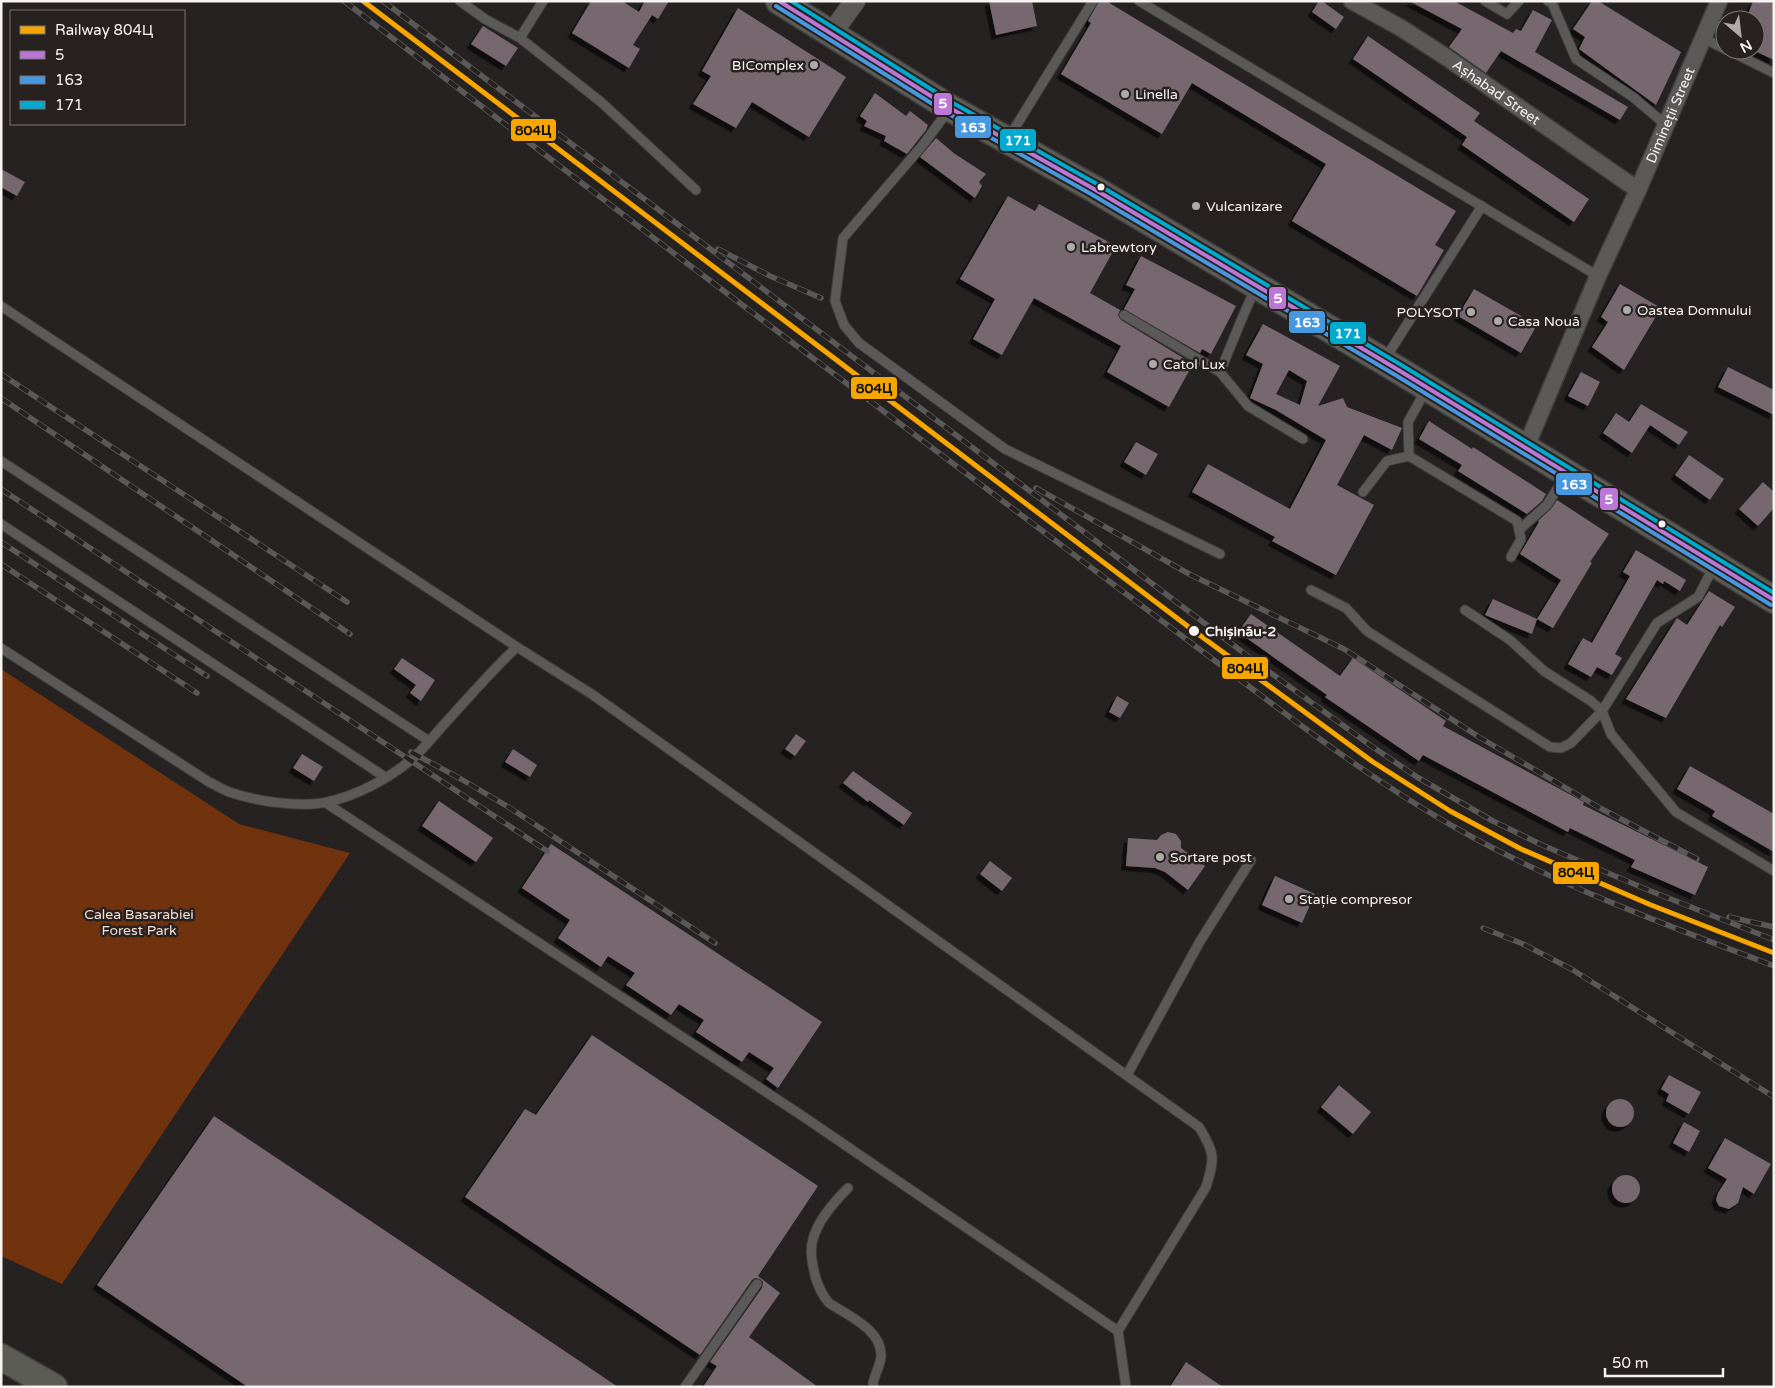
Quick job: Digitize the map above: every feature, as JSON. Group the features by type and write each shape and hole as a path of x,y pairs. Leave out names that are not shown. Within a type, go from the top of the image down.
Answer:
{"main road":[{"path":"779,1 950,108 1102,194 1384,361 1774,600"},
{"path":"1,1357 54,1387"}],"street":[{"path":"831,34 855,1"},
{"name":"Așhabad Street","path":"1352,1 1401,28 1446,57 1638,190"},
{"name":"Dimineții Street","path":"1526,447 1598,276 1638,190 1719,1"}],"lane":[{"path":"460,1 485,19 520,38 601,102 696,190"},
{"path":"520,38 543,1"},
{"path":"1008,140 1093,1"},
{"path":"1139,1 1598,276"},
{"path":"1485,1 1508,14 1519,1"},
{"path":"1548,1 1552,4 1576,59 1633,97 1666,125"},
{"path":"1703,38 1715,44"},
{"path":"1748,60 1774,73"},
{"path":"950,108 922,146 844,238 835,301 844,325 859,343 1005,449 1220,554"},
{"path":"1384,361 1482,206"},
{"path":"1220,372 1242,316 1257,286"},
{"path":"1,306 517,647 593,695 1200,1127 1211,1147 1212,1167 1206,1187 1118,1331 1126,1387"},
{"path":"1124,315 1220,372 1248,406 1304,439"},
{"path":"1409,456 1408,422 1427,388"},
{"path":"1363,492 1387,461 1409,456 1517,521 1521,539 1512,557"},
{"path":"1,461 429,741"},
{"path":"1519,530 1547,505 1567,473"},
{"path":"1,524 385,777"},
{"path":"1311,590 1346,608 1367,631 1550,747 1561,748 1571,743 1602,711 1657,623 1698,597 1716,564"},
{"path":"1465,610 1510,640 1544,671 1591,701 1602,711 1611,734 1676,812 1774,872"},
{"path":"1,648 209,782 229,792 293,803 326,802 358,791 385,777 411,760 491,672 517,647"},
{"path":"326,802 800,1115 1118,1331"},
{"path":"1127,1075 1199,943 1251,860"},
{"path":"848,1188 835,1201 812,1240 813,1268 822,1296 873,1334 879,1343 881,1356 873,1383 874,1387"},
{"path":"684,1387 757,1284"}],"green space":[{"name":"Calea Basarabiei Forest Park","path":"1,669 239,824 350,853 62,1284 1,1256"}],"building":[{"path":"591,1 622,1 639,12 645,1 669,1 658,19 652,15 633,45 640,49 629,68 572,33"},
{"path":"989,1 1032,1 1037,26 996,35"},
{"path":"1099,1 1106,1 1456,211 1435,245 1444,250 1417,296 1292,221 1326,164 1192,83 1162,134 1061,74 1091,23 1088,21"},
{"path":"1319,1 1322,1 1344,17 1336,29 1312,12"},
{"path":"1409,1 1454,1 1513,33 1516,29 1521,31 1533,10 1552,20 1535,52 1628,107 1620,120 1501,51 1486,73 1449,47 1462,29"},
{"path":"1592,1 1598,1 1681,52 1656,105 1579,49 1585,37 1573,29"},
{"path":"1753,1 1774,1 1774,60 1765,56 1765,10 1750,10"},
{"path":"738,8 846,77 809,137 752,102 736,128 693,104 711,76 702,71"},
{"path":"483,26 518,48 506,66 471,44"},
{"path":"1368,36 1480,113 1474,121 1589,199 1574,222 1462,145 1467,137 1353,59"},
{"path":"875,93 906,116 910,111 928,125 907,154 884,141 886,136 864,126 867,121 860,116"},
{"path":"936,138 955,154 986,174 979,182 982,186 975,198 920,157"},
{"path":"1,169 25,182 17,196 1,187"},
{"path":"1008,196 1035,211 1039,204 1116,246 1090,293 1120,310 1118,315 1121,320 1193,364 1169,407 1107,372 1121,346 1034,298 1002,355 973,339 995,299 960,279"},
{"path":"1141,256 1236,306 1211,354 1202,349 1200,353 1124,309 1135,289 1126,285"},
{"path":"1620,284 1661,308 1624,370 1592,347 1608,322 1601,317"},
{"name":"Casa Nouă","path":"1474,289 1537,325 1521,353 1458,316"},
{"path":"1263,324 1340,366 1318,406 1343,398 1347,407 1402,428 1392,450 1364,435 1337,485 1374,505 1336,575 1272,541 1275,537 1192,492 1208,464 1290,509 1326,440 1276,410 1250,398 1263,364 1246,355","holes":["1289,370 1307,381 1300,405 1276,394"]},
{"path":"1728,367 1774,390 1774,415 1718,387"},
{"path":"1581,372 1600,382 1588,406 1568,396"},
{"path":"1641,404 1688,432 1679,445 1650,425 1632,453 1603,433 1616,413 1629,422"},
{"path":"1429,421 1546,494 1542,501 1527,514 1458,471 1462,465 1419,439"},
{"path":"1136,442 1158,454 1146,475 1124,462"},
{"path":"1689,455 1724,479 1710,500 1675,475"},
{"path":"1763,482 1774,492 1774,508 1758,526 1739,509"},
{"path":"1557,500 1609,534 1590,562 1592,563 1553,628 1537,619 1561,580 1520,554 1538,521 1551,509"},
{"path":"1636,550 1686,580 1680,591 1664,581 1663,584 1657,580 1615,654 1622,658 1612,675 1597,667 1591,677 1568,664 1583,638 1592,643 1630,576 1623,572"},
{"path":"1709,591 1735,607 1722,627 1720,625 1666,718 1626,699 1677,618 1687,625"},
{"path":"1493,599 1537,619 1532,634 1485,615"},
{"path":"1251,614 1340,676 1353,658 1446,721 1443,726 1584,802 1583,805 1708,867 1695,895 1631,867 1635,860 1570,828 1568,832 1423,755 1419,761 1325,697 1327,695 1238,632"},
{"path":"402,658 435,680 421,701 410,693 416,685 394,669"},
{"path":"1117,696 1129,703 1120,718 1109,712"},
{"path":"796,734 806,741 795,756 785,749"},
{"path":"513,749 537,765 530,777 505,762"},
{"path":"302,754 323,767 314,781 293,768"},
{"path":"1690,766 1774,814 1774,852 1712,816 1715,811 1677,789"},
{"path":"853,771 912,813 904,825 843,783"},
{"path":"439,801 493,838 476,862 422,826"},
{"name":"Sortare post","path":"1168,832 1176,834 1181,841 1181,848 1205,866 1188,890 1165,872 1155,868 1126,866 1128,838 1157,840 1161,835"},
{"path":"551,844 822,1022 778,1088 766,1079 774,1068 749,1052 742,1062 696,1032 704,1020 679,1004 671,1015 626,985 635,973 608,956 601,967 558,938 570,920 522,888"},
{"path":"990,861 1012,878 1002,891 980,874"},
{"name":"Stație compresor","path":"1275,876 1315,894 1302,923 1262,905"},
{"path":"592,1035 818,1186 758,1276 780,1293 749,1337 818,1387 703,1387 717,1366 710,1362 762,1288 763,1282 760,1279 755,1278 752,1280 700,1355 465,1197 525,1109 536,1115"},
{"path":"1669,1075 1701,1092 1689,1114 1666,1101 1669,1094 1661,1089"},
{"path":"1339,1085 1371,1112 1353,1134 1321,1107"},
{"path":"1620,1099 1630,1103 1634,1113 1630,1123 1620,1127 1610,1123 1606,1113 1610,1103"},
{"path":"214,1116 618,1387 248,1387 97,1285"},
{"path":"1684,1122 1700,1131 1689,1152 1673,1143"},
{"path":"1725,1138 1771,1164 1754,1194 1743,1187 1738,1203 1729,1209 1719,1206 1716,1200 1727,1179 1708,1168"},
{"path":"1626,1175 1636,1179 1640,1189 1636,1199 1626,1203 1616,1199 1612,1189 1616,1179"},
{"path":"1186,1362 1223,1387 1170,1387"}],"railway":[{"path":"344,1 680,258 1323,742 1372,776 1422,808 1510,857 1622,907 1774,966"},
{"path":"383,1 1253,660 1417,777 1493,821 1542,845 1774,940"},
{"path":"718,249 770,276 821,298"},
{"path":"1,374 347,602"},
{"path":"1,398 350,634"},
{"path":"1036,488 1191,575 1344,649 1479,737 1600,808 1697,859"},
{"path":"1,489 547,851"},
{"path":"1,542 207,676"},
{"path":"1,564 197,693"},
{"path":"411,752 510,808 715,943"},
{"path":"1729,917 1774,927"},
{"path":"1483,928 1523,944 1573,970 1774,1097"}],"rail line":[{"name":"804Ц","path":"363,1 1194,631 1373,762 1450,811 1521,849 1651,905 1774,953"}],"transit line":[{"name":"5","path":"779,1 950,108 1094,189 1400,371 1774,600"},
{"name":"171","path":"791,1 953,103 1097,184 1403,366 1774,593"},
{"name":"163","path":"776,6 947,113 1091,194 1397,376 1771,605"}],"place":[{"name":"BIComplex","path":"814,65"},
{"name":"Linella","path":"1125,94"},
{"name":"Vulcanizare","path":"1196,206"},
{"name":"Labrewtory","path":"1071,247"},
{"name":"Oastea Domnului","path":"1627,310"},
{"name":"POLYSOT","path":"1471,312"},
{"name":"Casa Nouă","path":"1498,321"},
{"name":"Catol Lux","path":"1153,364"},
{"name":"Chișinău-2","path":"1194,631"},
{"name":"Sortare post","path":"1160,857"},
{"name":"Stație compresor","path":"1289,899"}]}
